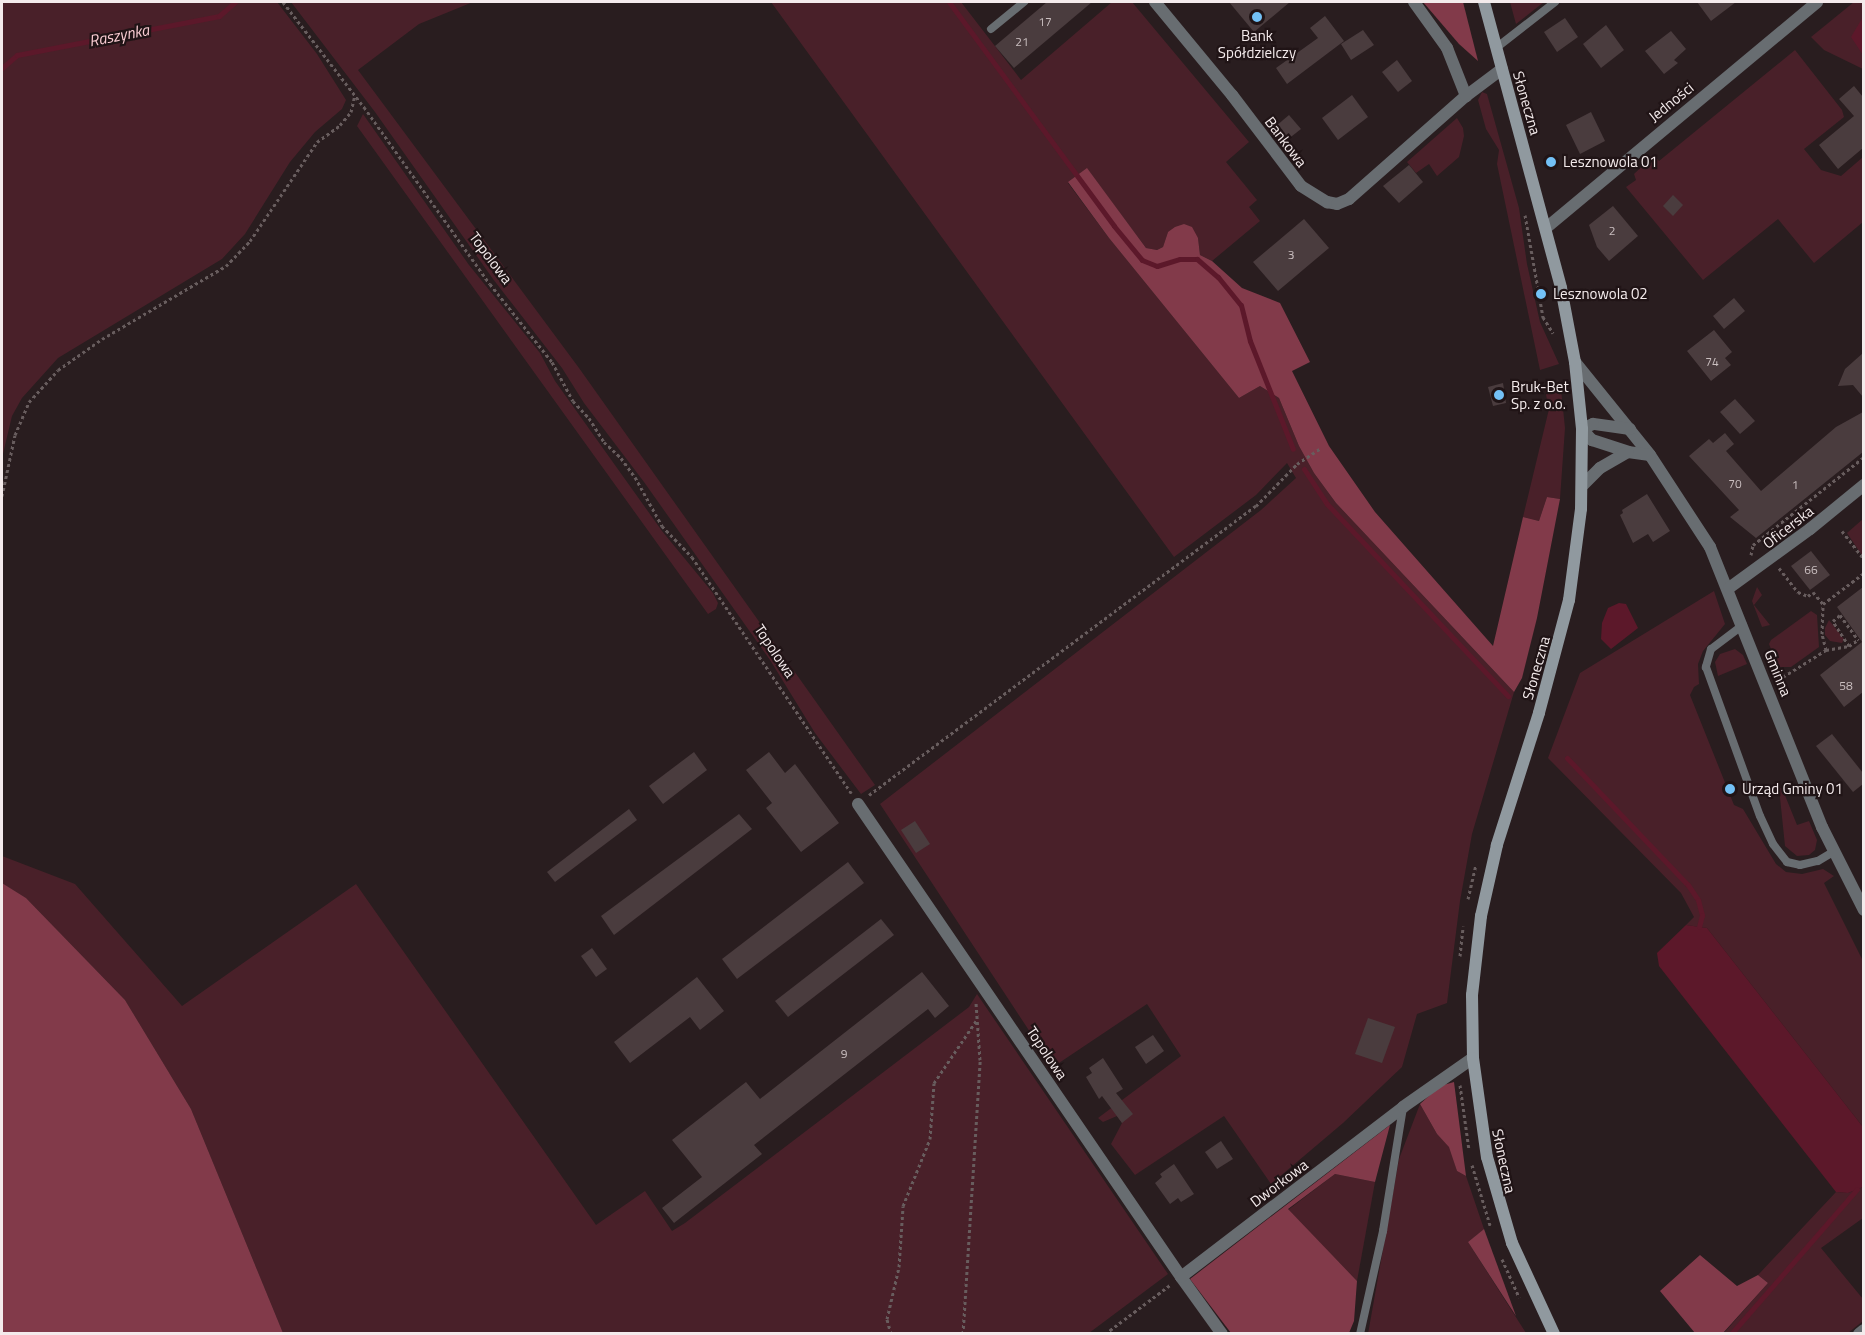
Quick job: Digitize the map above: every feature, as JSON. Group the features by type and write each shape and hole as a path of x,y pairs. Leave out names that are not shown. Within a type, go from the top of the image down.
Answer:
{"main road":[{"name":"Słoneczna","path":"1484,2 1561,288 1575,362 1582,429 1583,485 1569,600 1545,691 1497,845 1481,916 1472,995 1473,1058 1487,1157 1499,1205 1512,1243 1554,1334"}],"street":[{"name":"Bankowa","path":"1155,2 1239,104 1287,171 1301,186 1328,202 1337,204 1349,199 1466,96 1502,69"},
{"path":"1414,2 1448,48 1466,96"},
{"name":"Jedności","path":"1546,228 1817,2"},
{"name":"Gminna","path":"1575,362 1647,451 1710,547 1729,588 1833,852 1863,910"},
{"path":"1630,429 1593,424 1582,429 1592,440 1628,452 1647,451"},
{"path":"1583,485 1600,468 1628,452"},
{"name":"Oficerska","path":"1729,588 1810,529 1863,485"},
{"name":"Topolowa","path":"858,804 1222,1334"},
{"name":"Dworkowa","path":"1181,1277 1403,1107 1473,1058"},
{"path":"1859,1334 1863,1330"}],"lane":[{"path":"991,29 1024,2"},
{"path":"1496,48 1555,2"},
{"path":"1743,625 1711,650 1706,667 1760,816 1773,844 1787,862 1800,865 1818,861 1833,852"},
{"path":"1360,1334 1383,1231 1403,1107"}],"path":[{"name":"Topolowa","path":"283,2 355,95 474,262 552,362 573,401 589,418 604,442 621,458 635,477 662,526 692,557 858,804"},
{"path":"2,496 15,435 29,402 67,363 102,339 226,266 250,241 317,142 340,125 351,112 355,95"},
{"path":"1524,215 1543,317 1557,342"},
{"path":"858,804 1256,506 1297,464 1319,449"},
{"path":"1749,561 1753,545 1863,457"},
{"path":"1842,531 1863,559"},
{"path":"1778,567 1798,592 1808,596 1813,592 1823,604 1822,634 1826,650"},
{"path":"1823,604 1863,573"},
{"path":"1774,671 1778,680 1826,650 1849,646 1859,639 1840,615 1833,621 1849,646"},
{"path":"1467,907 1478,855"},
{"path":"1460,963 1465,918"},
{"path":"963,1334 980,1060 975,974"},
{"path":"891,1334 887,1319 899,1267 903,1206 930,1140 934,1083 977,1020"},
{"path":"1105,1334 1181,1277"}],"shaded area":[{"path":"2,2 277,2 317,54 346,100 342,109 315,132 290,162 245,234 222,259 58,358 22,398 12,416 2,458"},
{"path":"291,2 473,2 419,24 358,70 579,368 875,785 861,794 815,733 770,660 644,482 584,403 562,368 493,279 375,112"},
{"path":"771,2 961,2 1021,80 1112,2 1132,2 1249,142 1226,162 1257,200 1249,207 1260,221 1212,261 1200,255 1198,238 1168,232 1163,247 1157,250 1146,248 1087,169 1068,183 1109,238 1239,398 1260,386 1279,398 1299,446 1314,473 1336,503 1514,692 1472,834 1460,901 1447,1003 1417,1014 1402,1067 1343,1123 1271,1184 1224,1116 1135,1175 1111,1144 1122,1123 1117,1116 1103,1122 1098,1118 1181,1056 1147,1004 1053,1067 880,804 1261,510 1296,478 1287,463 1256,495 1174,557"},
{"path":"1423,2 1463,2 1478,61 1459,44"},
{"path":"1510,2 1544,2 1516,24"},
{"path":"1854,2 1863,2 1863,69 1824,50 1811,37"},
{"path":"1863,17 1863,55 1851,37"},
{"path":"1795,50 1842,110 1844,117 1804,149 1821,170 1841,176 1863,157 1863,222 1814,263 1778,219 1703,280 1626,187 1636,180 1634,174 1654,155 1659,161"},
{"path":"1482,92 1487,94 1519,208 1527,264 1540,322 1559,364 1540,370 1497,164 1499,150 1486,129 1478,100"},
{"path":"363,114 469,265 540,353 555,381 662,531 713,593 718,603 716,609 708,614 357,126"},
{"path":"1457,118 1463,128 1464,136 1459,157 1437,176 1429,164 1416,173 1407,162"},
{"path":"1087,168 1146,248 1157,250 1163,247 1168,232 1175,227 1184,224 1192,227 1198,238 1200,255 1212,261 1242,288 1280,303 1310,362 1292,371 1329,446 1375,512 1493,646 1523,517 1539,521 1547,497 1560,499 1537,618 1522,678 1514,692 1336,503 1314,473 1299,446 1279,398 1260,386 1239,398 1109,238 1068,182"},
{"path":"1561,389 1565,428 1560,499 1547,497 1539,521 1523,517 1549,409 1545,390"},
{"path":"1863,519 1863,557 1847,533"},
{"path":"1757,587 1762,595 1754,605 1770,625 1762,627 1752,601"},
{"path":"1714,591 1725,624 1703,651 1698,664 1699,684 1694,687 1690,695 1734,805 1743,809 1776,864 1786,872 1802,874 1823,869 1834,876 1824,883 1863,961 1863,1127 1707,928 1686,925 1694,917 1681,893 1548,758 1580,673"},
{"path":"1619,603 1626,604 1638,628 1611,649 1601,639 1602,623 1608,608"},
{"path":"1811,611 1817,615 1819,647 1791,667 1778,667 1769,644 1771,640"},
{"path":"1829,620 1844,639 1842,643 1830,641 1825,635 1825,628"},
{"path":"1735,649 1743,655 1747,664 1718,676 1715,662 1720,654"},
{"path":"1779,788 1782,788 1797,825 1809,821 1817,840 1815,850 1809,855 1797,856 1785,846"},
{"path":"2,856 75,884 182,1006 356,884 596,1225 645,1191 672,1231 969,1007 977,994 1168,1274 1089,1333 283,1333 191,1109 125,1000 26,898 2,883"},
{"path":"2,883 26,898 125,1000 191,1109 283,1333 2,1333"},
{"path":"1686,925 1707,928 1863,1127 1863,1187 1848,1193 1836,1192 1659,966 1657,953"},
{"path":"1454,1082 1466,1176 1457,1171 1449,1147 1437,1134 1420,1104 1440,1086"},
{"path":"1420,1104 1437,1134 1450,1147 1457,1171 1466,1176 1484,1229 1468,1242 1526,1333 1368,1334 1399,1159"},
{"path":"1390,1125 1375,1182 1335,1174 1288,1209 1357,1281 1354,1321 1349,1333 1231,1333 1190,1279"},
{"path":"1335,1174 1375,1182 1357,1281 1288,1210"},
{"path":"1863,1187 1863,1218 1821,1248 1863,1299 1863,1321 1848,1333 1723,1334 1768,1283 1758,1275 1836,1192 1848,1193"},
{"path":"1484,1229 1516,1316 1468,1242"},
{"path":"1700,1255 1737,1286 1758,1275 1768,1283 1723,1333 1695,1333 1660,1291"}],"building":[{"path":"1047,2 1092,2 1014,68 995,46"},
{"name":"Bank Spółdzielczy","path":"1229,2 1290,2 1254,32"},
{"path":"1697,2 1736,2 1711,21"},
{"path":"1325,16 1344,41 1287,84 1276,68 1318,38 1310,28"},
{"path":"1565,18 1578,37 1557,52 1544,32"},
{"path":"1606,25 1624,50 1601,68 1583,44"},
{"path":"1363,30 1374,45 1351,60 1341,44"},
{"path":"1671,31 1686,49 1674,60 1678,63 1664,74 1645,51"},
{"path":"1397,60 1412,81 1398,92 1382,72"},
{"path":"1854,86 1863,97 1863,148 1838,169 1819,145 1854,116 1839,99"},
{"path":"1352,95 1368,117 1338,140 1322,118"},
{"path":"1591,112 1605,141 1580,154 1566,125"},
{"path":"1289,115 1301,129 1287,140 1276,126"},
{"path":"1409,165 1423,182 1399,203 1383,186"},
{"path":"1673,195 1683,205 1673,216 1663,206"},
{"path":"1613,206 1638,236 1609,261 1597,247 1589,225"},
{"path":"1304,219 1329,248 1278,291 1253,262"},
{"path":"1734,298 1745,311 1724,329 1713,316"},
{"path":"1714,330 1732,352 1725,358 1731,365 1711,381 1687,351"},
{"path":"1863,353 1863,397 1853,385 1838,386 1845,369"},
{"path":"1503,383 1506,403 1493,406 1488,387"},
{"path":"1735,399 1755,421 1740,434 1720,412"},
{"path":"1863,412 1863,452 1756,538 1730,517 1739,510 1689,456 1709,439 1713,443 1725,433 1734,444 1726,451 1761,491 1836,427"},
{"path":"1647,494 1670,531 1653,542 1648,534 1633,543 1620,515 1623,513 1622,510"},
{"path":"1811,551 1830,575 1810,590 1791,566"},
{"path":"1863,587 1863,692 1844,707 1820,675 1862,642 1837,607"},
{"path":"1832,734 1863,773 1863,784 1853,792 1816,746"},
{"path":"694,752 707,770 663,804 649,786"},
{"path":"769,752 785,773 795,764 839,823 801,852 766,808 772,803 746,770"},
{"path":"629,809 637,820 555,882 547,872"},
{"path":"739,814 752,829 614,935 601,916"},
{"path":"915,821 930,844 916,853 901,830"},
{"path":"848,862 864,883 737,979 722,959"},
{"path":"881,919 894,935 788,1017 775,1001"},
{"path":"592,948 607,969 596,977 581,956"},
{"path":"922,972 949,1006 935,1018 928,1009 754,1145 762,1154 674,1223 662,1208 702,1177 672,1140 746,1082 760,1099"},
{"path":"697,977 724,1011 700,1030 690,1017 630,1063 614,1042"},
{"path":"1368,1018 1395,1027 1382,1063 1355,1054"},
{"path":"1153,1035 1164,1051 1146,1064 1135,1047"},
{"path":"1103,1058 1123,1089 1116,1093 1133,1114 1122,1123 1102,1096 1099,1099 1086,1077 1092,1073 1089,1068"},
{"path":"1221,1141 1233,1159 1217,1169 1205,1152"},
{"path":"1174,1164 1194,1194 1181,1202 1178,1198 1170,1204 1155,1183 1162,1177 1160,1174"}],"waterway":[{"name":"Raszynka","path":"2,68 17,55 219,16 235,2"},
{"path":"949,2 1114,226 1142,260 1157,266 1180,259 1197,259 1218,277 1241,305 1250,341 1293,449"},
{"path":"1304,469 1327,504 1508,696"},
{"path":"1567,758 1688,885 1698,900 1702,915 1699,927"},
{"path":"1731,1334 1857,1189"}],"place":[{"name":"Bank Spółdzielczy","path":"1257,17"},
{"name":"Lesznowola 01","path":"1551,162"},
{"name":"Lesznowola 02","path":"1541,294"},
{"name":"Bruk-Bet Sp. z o.o.","path":"1499,395"},
{"name":"Urząd Gminy 01","path":"1730,789"}]}
